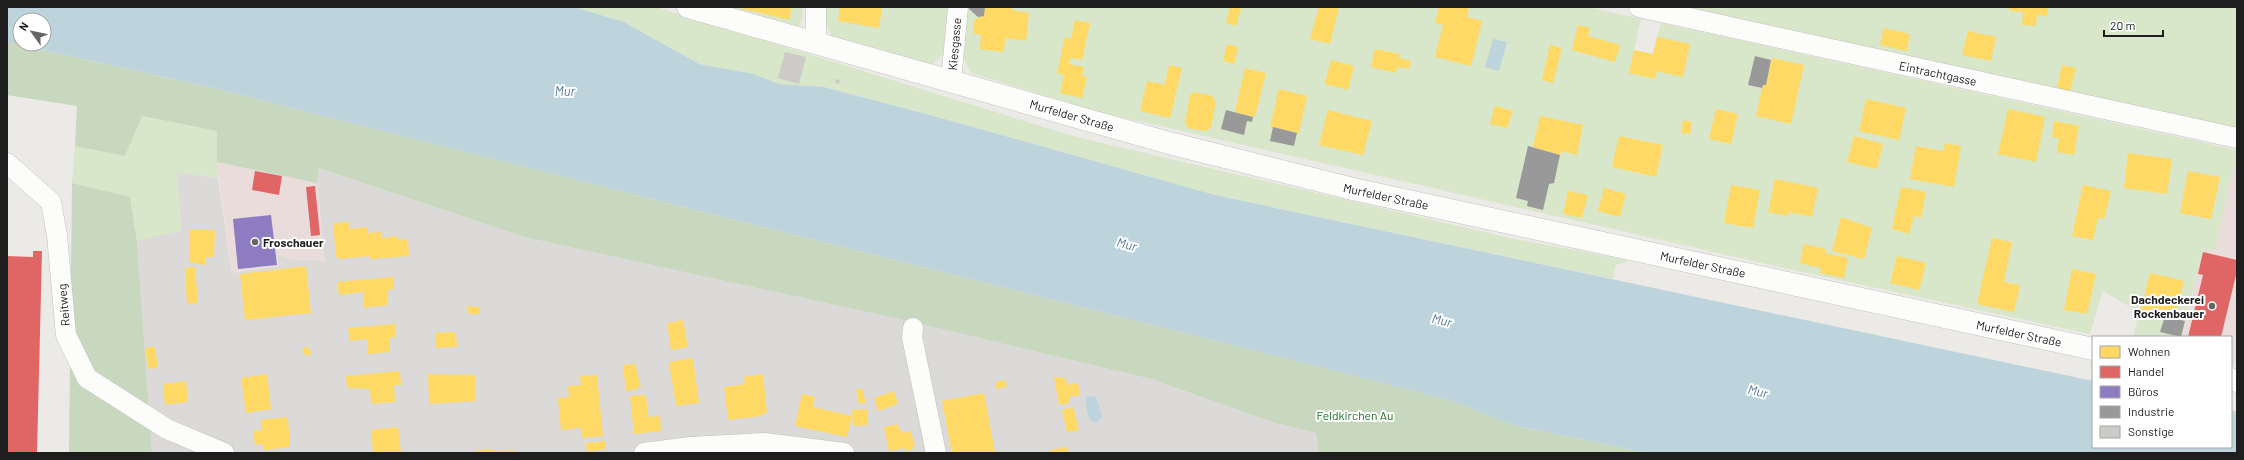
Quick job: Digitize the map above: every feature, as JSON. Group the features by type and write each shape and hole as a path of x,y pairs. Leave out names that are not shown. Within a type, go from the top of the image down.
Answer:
{"street":[{"name":"Murfelder Straße","path":"688,7 1169,142 1353,189 2092,349"},
{"path":"816,7 816,43"},
{"name":"Kiesgasse","path":"951,81 958,7"},
{"name":"Eintrachtgasse","path":"1639,7 2237,138"},
{"name":"Reitweg","path":"7,163 51,202 57,235 66,335 87,378 167,429 224,453"},
{"path":"913,328 912,337 936,453"},
{"path":"644,453 691,447 764,443 844,453"}],"shaded area":[{"path":"2237,150 2237,354 2234,366 2232,366 2232,336 2182,336 2203,248 2214,251"},
{"path":"217,162 317,183 325,263 318,260 296,260 277,255 278,266 232,273"},
{"path":"319,168 524,237 908,321 1151,379 1275,423 1316,433 1318,453 152,453 137,241 181,230 177,172 218,178 232,273 278,266 277,255 296,260 319,260 325,263 317,183"}],"green space":[{"path":"574,7 656,7 1076,137 1514,239 1627,260 1626,263 1616,264 1613,279 1215,195 941,118 824,87 778,84 754,74 699,64 624,22"},
{"path":"717,7 803,7 802,20 797,29"},
{"path":"825,7 948,7 946,51 931,66 832,37 825,19"},
{"path":"965,7 1587,7 1641,19 1634,50 1653,54 1661,23 2237,150 2215,251 2203,248 2182,336 2133,336 2139,312 2103,291 2090,334 1780,267 1103,113 971,73 963,57"},
{"path":"1677,7 2237,7 2237,131"},
{"name":"Feldkirchen Au","path":"7,42 12,43 12,52 52,52 205,86 1450,400 1513,425 1647,453 1318,453 1316,433 1275,423 1151,379 908,321 524,237 319,168 317,183 217,162 217,131 142,116 125,156 75,146 77,106 7,95"},
{"path":"141,116 217,131 218,178 177,172 181,231 137,241 130,197 72,183 75,146 125,156"},
{"path":"72,183 130,197 137,241 152,453 69,453"}],"water":[{"name":"Mur","path":"7,7 574,7 624,22 699,64 754,74 778,84 824,87 941,118 1215,195 2092,381 2092,448 2232,448 2232,410 2237,412 2237,453 1647,453 1513,425 1450,400 205,86 52,52 52,12 12,12 12,43 7,42"},
{"path":"1493,39 1507,42 1499,71 1485,67"},
{"path":"1086,397 1096,397 1102,416 1097,422 1092,422 1087,410"}],"building: Wohnen":[{"path":"735,7 791,7 790,20"},
{"path":"840,7 882,7 879,28 838,21"},
{"path":"985,7 1012,7 1012,10 1029,13 1026,41 1006,38 1003,52 980,49 981,35 975,34 973,31 975,19 984,16"},
{"path":"1230,7 1241,8 1236,26 1226,23"},
{"path":"1319,7 1339,7 1330,44 1310,39"},
{"path":"1439,7 1469,7 1467,17 1482,21 1471,66 1435,57 1443,25 1435,23"},
{"path":"2009,7 2048,7 2047,16 2037,15 2036,26 2022,25 2023,12 2009,11"},
{"path":"1075,20 1090,23 1082,60 1070,58 1069,64 1084,67 1082,76 1087,77 1082,98 1060,93 1064,75 1057,73 1065,37 1071,39"},
{"path":"1578,25 1590,28 1588,36 1620,45 1615,62 1572,50"},
{"path":"1884,28 1910,34 1907,51 1880,45"},
{"path":"1968,31 1996,37 1991,61 1962,55"},
{"path":"1657,37 1690,44 1683,77 1657,71 1655,79 1629,73 1634,50 1653,54"},
{"path":"1227,44 1238,47 1234,64 1223,61"},
{"path":"1550,45 1562,48 1553,83 1542,80"},
{"path":"1375,49 1400,54 1399,58 1411,61 1409,69 1397,67 1396,73 1371,67"},
{"path":"1772,58 1804,65 1791,124 1756,116 1762,88 1763,85 1766,85"},
{"path":"1331,60 1354,66 1348,90 1325,84"},
{"path":"1169,65 1182,68 1170,118 1140,111 1147,81 1165,85"},
{"path":"2062,65 2076,68 2070,91 2057,88"},
{"path":"1245,68 1266,73 1255,117 1235,112"},
{"path":"1279,89 1307,96 1299,133 1270,127"},
{"path":"1195,92 1212,96 1216,102 1211,127 1206,131 1188,128 1185,122 1190,95"},
{"path":"1866,99 1906,108 1899,140 1859,131"},
{"path":"1495,106 1513,111 1507,128 1490,124"},
{"path":"1716,109 1738,114 1731,144 1709,139"},
{"path":"2008,109 2045,117 2036,162 1998,154"},
{"path":"1328,110 1372,121 1363,155 1319,145"},
{"path":"1540,116 1583,125 1577,155 1562,151 1560,155 1533,147"},
{"path":"1683,120 1692,122 1690,134 1681,133"},
{"path":"2054,121 2079,126 2074,155 2057,152 2059,138 2052,137"},
{"path":"1619,136 1663,145 1656,177 1612,167"},
{"path":"1854,136 1883,144 1877,169 1847,162"},
{"path":"1945,143 1961,146 1954,187 1910,179 1916,146 1943,151"},
{"path":"2128,153 2172,159 2167,194 2124,188"},
{"path":"2188,171 2220,177 2211,219 2180,213"},
{"path":"1775,179 1818,188 1812,217 1789,212 1788,216 1768,212"},
{"path":"1731,185 1760,190 1753,228 1724,223"},
{"path":"2083,185 2111,191 2104,219 2098,218 2093,240 2072,236"},
{"path":"1901,187 1926,192 1921,218 1914,216 1909,234 1892,229"},
{"path":"1604,188 1626,194 1620,217 1598,211"},
{"path":"1568,191 1588,195 1582,218 1563,214"},
{"path":"1841,217 1872,228 1864,259 1832,251"},
{"path":"349,222 350,229 367,227 368,233 381,232 382,238 397,236 397,240 408,239 409,256 370,259 370,256 339,259 336,256 333,223"},
{"path":"190,230 215,230 214,257 205,257 205,265 189,262"},
{"path":"1992,238 2012,242 2004,282 2020,285 2014,312 1977,304"},
{"path":"1804,244 1826,249 1825,253 1848,258 1844,278 1820,273 1821,268 1800,263"},
{"path":"1897,256 1926,263 1919,290 1890,283"},
{"path":"306,266 311,313 245,320 240,274"},
{"path":"195,267 198,303 187,304 185,268"},
{"path":"2072,269 2096,274 2087,314 2064,310"},
{"path":"2150,273 2184,281 2175,318 2141,310"},
{"path":"393,277 394,289 387,290 388,305 364,308 363,292 339,295 337,282"},
{"path":"466,306 480,307 480,314 469,314"},
{"path":"683,320 688,347 671,350 667,323"},
{"path":"395,324 396,337 389,338 390,352 368,354 367,339 350,341 348,328"},
{"path":"456,332 457,347 436,348 436,333"},
{"path":"306,346 312,352 308,357 302,351"},
{"path":"155,347 158,367 148,369 145,348"},
{"path":"693,358 699,403 676,406 669,362"},
{"path":"635,364 641,387 626,391 623,365"},
{"path":"400,371 401,385 394,385 395,402 371,404 370,389 347,388 346,376"},
{"path":"267,374 271,409 246,413 241,378"},
{"path":"428,374 475,375 476,401 429,404"},
{"path":"763,374 767,413 761,414 761,416 728,420 724,387 745,384 744,377"},
{"path":"597,375 603,436 582,438 581,428 561,430 558,398 569,397 568,386 581,385 580,376"},
{"path":"1054,377 1066,378 1067,385 1078,383 1080,395 1069,397 1070,403 1059,405"},
{"path":"1005,380 1007,387 996,389 995,382"},
{"path":"186,381 188,402 165,405 163,384"},
{"path":"862,388 866,403 859,404 856,390"},
{"path":"894,391 898,404 878,411 874,398"},
{"path":"984,393 995,453 952,453 942,401"},
{"path":"802,394 815,397 813,407 852,416 847,437 795,426"},
{"path":"646,395 648,417 660,416 661,431 634,434 630,396"},
{"path":"1073,407 1079,430 1067,432 1062,410"},
{"path":"868,409 868,425 853,426 852,410"},
{"path":"288,417 290,447 264,450 263,444 255,445 253,431 262,430 261,420"},
{"path":"898,424 899,430 902,430 903,433 911,431 915,446 912,447 913,449 906,451 905,448 889,451 884,427"},
{"path":"398,427 401,453 373,453 371,430"},
{"path":"606,441 606,449 587,452 586,443"},
{"path":"1067,447 1068,453 1051,453 1050,450"},
{"path":"494,449 495,451 514,450 514,453 477,453 477,450"}],"building: Handel":[{"path":"255,171 282,176 279,195 252,190"},
{"path":"315,186 320,235 311,236 306,187"},
{"path":"33,251 42,251 37,453 7,453 7,256 33,257"},
{"name":"Dachdeckerei Rockenbauer","path":"2203,252 2237,260 2237,271 2221,336 2188,336 2203,275 2198,274"}],"building: Büros":[{"name":"Froschauer","path":"271,215 277,265 238,269 233,219"}],"building: Industrie":[{"path":"967,7 985,7 984,16 978,17"},
{"path":"1755,56 1771,60 1766,85 1763,85 1762,88 1748,85"},
{"path":"1226,110 1253,117 1252,122 1247,121 1244,135 1221,129"},
{"path":"1273,127 1297,133 1294,146 1270,141"},
{"path":"1528,146 1560,155 1554,183 1549,184 1543,210 1527,206 1528,201 1516,198"},
{"path":"2165,316 2185,321 2181,336 2160,332"}],"building: Sonstige":[{"path":"785,52 806,57 799,84 778,78"},
{"path":"836,79 840,80 839,84 835,83"}],"place":[{"name":"Froschauer","path":"255,242"},
{"name":"Dachdeckerei Rockenbauer","path":"2212,306"}]}
